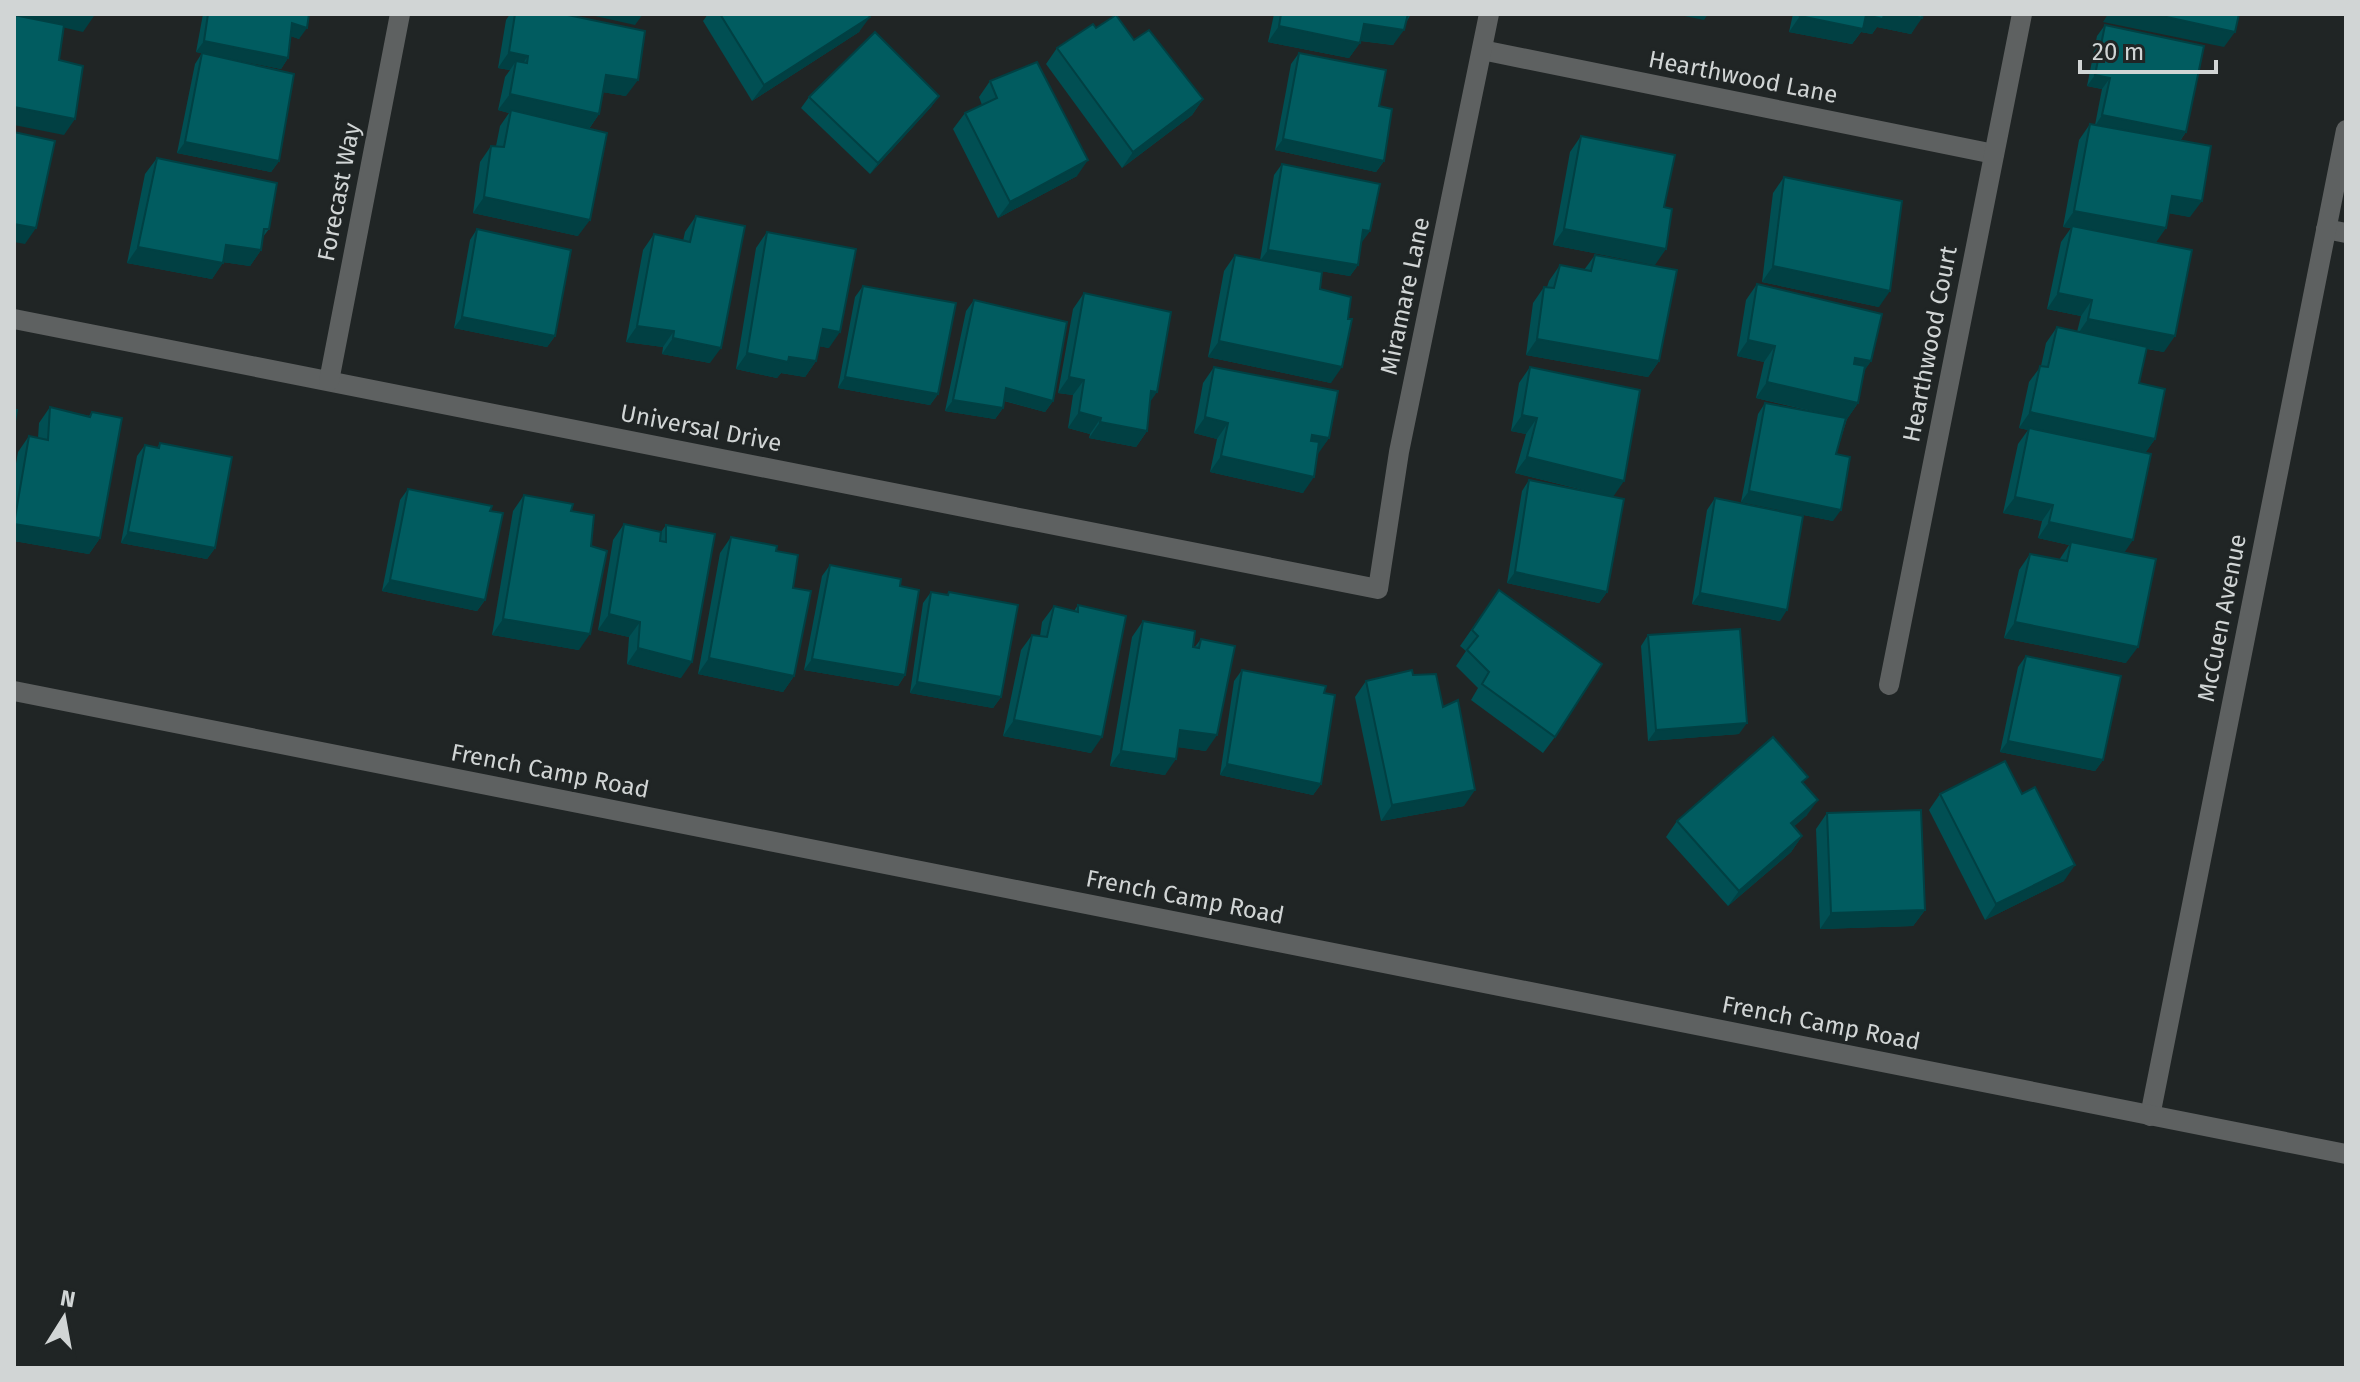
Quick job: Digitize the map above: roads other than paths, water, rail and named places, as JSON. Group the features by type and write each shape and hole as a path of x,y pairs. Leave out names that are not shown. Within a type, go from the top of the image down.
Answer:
{"street":[{"name":"Forecast Way","path":"329,381 400,14"},
{"name":"Miramare Lane","path":"1378,589 1399,452 1489,14"},
{"name":"Hearthwood Court","path":"1889,685 2022,14"},
{"name":"Hearthwood Lane","path":"1482,50 1994,154"},
{"name":"McCuen Avenue","path":"2150,1116 2336,231 2346,130"},
{"name":"Universal Drive","path":"14,319 1378,589"},
{"name":"French Camp Road","path":"14,691 2346,1154"}]}
